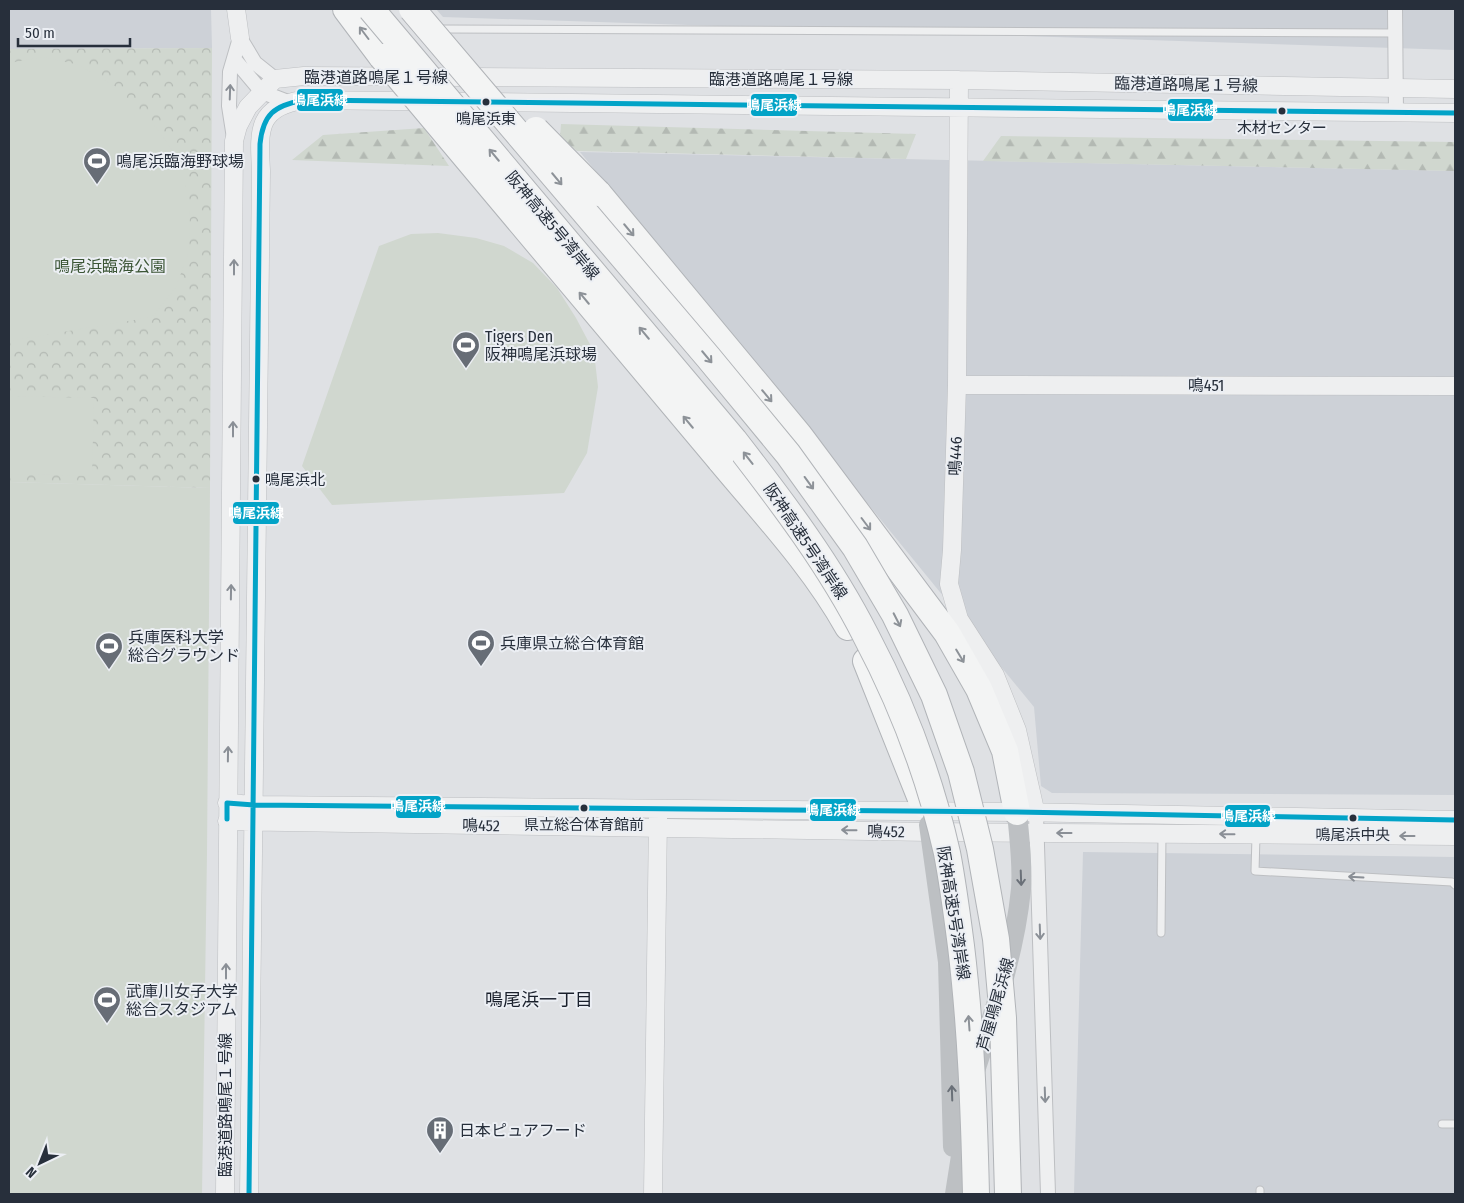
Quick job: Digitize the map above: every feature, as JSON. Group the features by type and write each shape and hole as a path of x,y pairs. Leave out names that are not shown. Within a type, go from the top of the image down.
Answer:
{"highway":[{"path":"346,9 382,57 796,551 837,607 869,667 928,822"},
{"name":"阪神高速5号湾岸線","path":"371,9 734,440 783,503 828,570 866,635 899,704 925,774 947,854 958,924 967,1002 974,1110 976,1194"},
{"path":"414,9 598,193 800,435 946,633 980,689 1005,751 1027,823"},
{"name":"阪神高速5号湾岸線","path":"414,9 788,454 855,547 895,616 934,695 961,772 980,849 996,939 1003,1018 1008,1194"}],"main road":[{"name":"芦屋鳴尾浜線","path":"928,822 948,962 955,1194"},
{"name":"芦屋鳴尾浜線","path":"955,1194 972,1079 1002,987 1016,924 1027,823"}],"street":[{"path":"234,140 229,106 230,72 240,38 236,9"},
{"path":"1395,9 1396,112"},
{"path":"240,38 256,63 275,80"},
{"path":"234,60 262,92 288,102"},
{"name":"臨港道路鳴尾１号線","path":"225,1194 234,140 238,126 248,107 275,80 304,76 960,80 1455,89"},
{"name":"鳴446","path":"960,80 957,385 952,550 948,584 958,619 995,675 1017,730 1027,823"},
{"name":"臨港道路鳴尾１号線","path":"249,1194 260,134 266,118 277,107 288,102 303,100 1455,112"},
{"name":"鳴451","path":"957,385 1455,386"},
{"path":"227,803 254,813"},
{"path":"653,1194 658,809"},
{"name":"鳴452","path":"227,821 254,813 658,809 928,822"},
{"name":"鳴452","path":"254,813 658,827 928,822 1455,820"},
{"path":"1027,823 1048,1194"},
{"name":"鳴452","path":"1027,823 1162,834 1455,836"}],"lane":[{"path":"443,29 1395,33"},
{"path":"1161,933 1162,834"},
{"path":"1256,835 1256,871 1452,882 1455,885"},
{"path":"1442,1124 1455,1124"}],"shaded area":[{"path":"9,9 211,9 212,48 9,49"},
{"path":"436,9 1455,9 1455,50 443,17"},
{"path":"580,152 1455,171 1455,795 1052,793 1041,786 1034,707"},
{"path":"1083,852 1455,857 1455,1194 1074,1194"}],"green space":[{"name":"鳴尾浜臨海公園","path":"212,48 210,488 9,482 9,49"},
{"name":"鳴尾浜臨海野球場","path":"43,57 79,65 116,87 154,125 181,162 190,207 189,251 176,287 152,317 9,341 9,63"},
{"path":"561,124 916,134 906,159 577,151 560,137"},
{"path":"424,128 449,166 292,160 323,135"},
{"path":"1001,136 1455,142 1455,171 983,161"},
{"name":"Tigers Den 阪神鳴尾浜球場","path":"438,233 476,238 504,246 533,263 557,288 594,352 598,387 587,453 564,493 332,505 302,466 379,246 411,234"},
{"path":"9,396 94,398 92,476 9,474"},
{"path":"9,482 210,488 202,1194 9,1194"}],"transit line":[{"name":"鳴尾浜線","path":"249,1194 260,144 264,125 272,113 284,105 303,100 1455,113"},
{"name":"鳴尾浜線","path":"227,819 227,803 254,805 1017,812 1455,820"}],"place":[{"name":"鳴尾浜東","path":"486,102"},
{"name":"木材センター","path":"1282,111"},
{"name":"鳴尾浜臨海野球場","path":"97,185"},
{"name":"Tigers Den 阪神鳴尾浜球場","path":"466,369"},
{"name":"鳴尾浜北","path":"256,479"},
{"name":"兵庫県立総合体育館","path":"481,667"},
{"name":"兵庫医科大学 総合グラウンド","path":"109,670"},
{"name":"県立総合体育館前","path":"584,808"},
{"name":"鳴尾浜中央","path":"1353,818"},
{"name":"武庫川女子大学 総合スタジアム","path":"107,1024"},
{"name":"日本ピュアフード","path":"440,1154"}],"district":[{"name":"鳴尾浜一丁目","path":"539,1000"}]}
